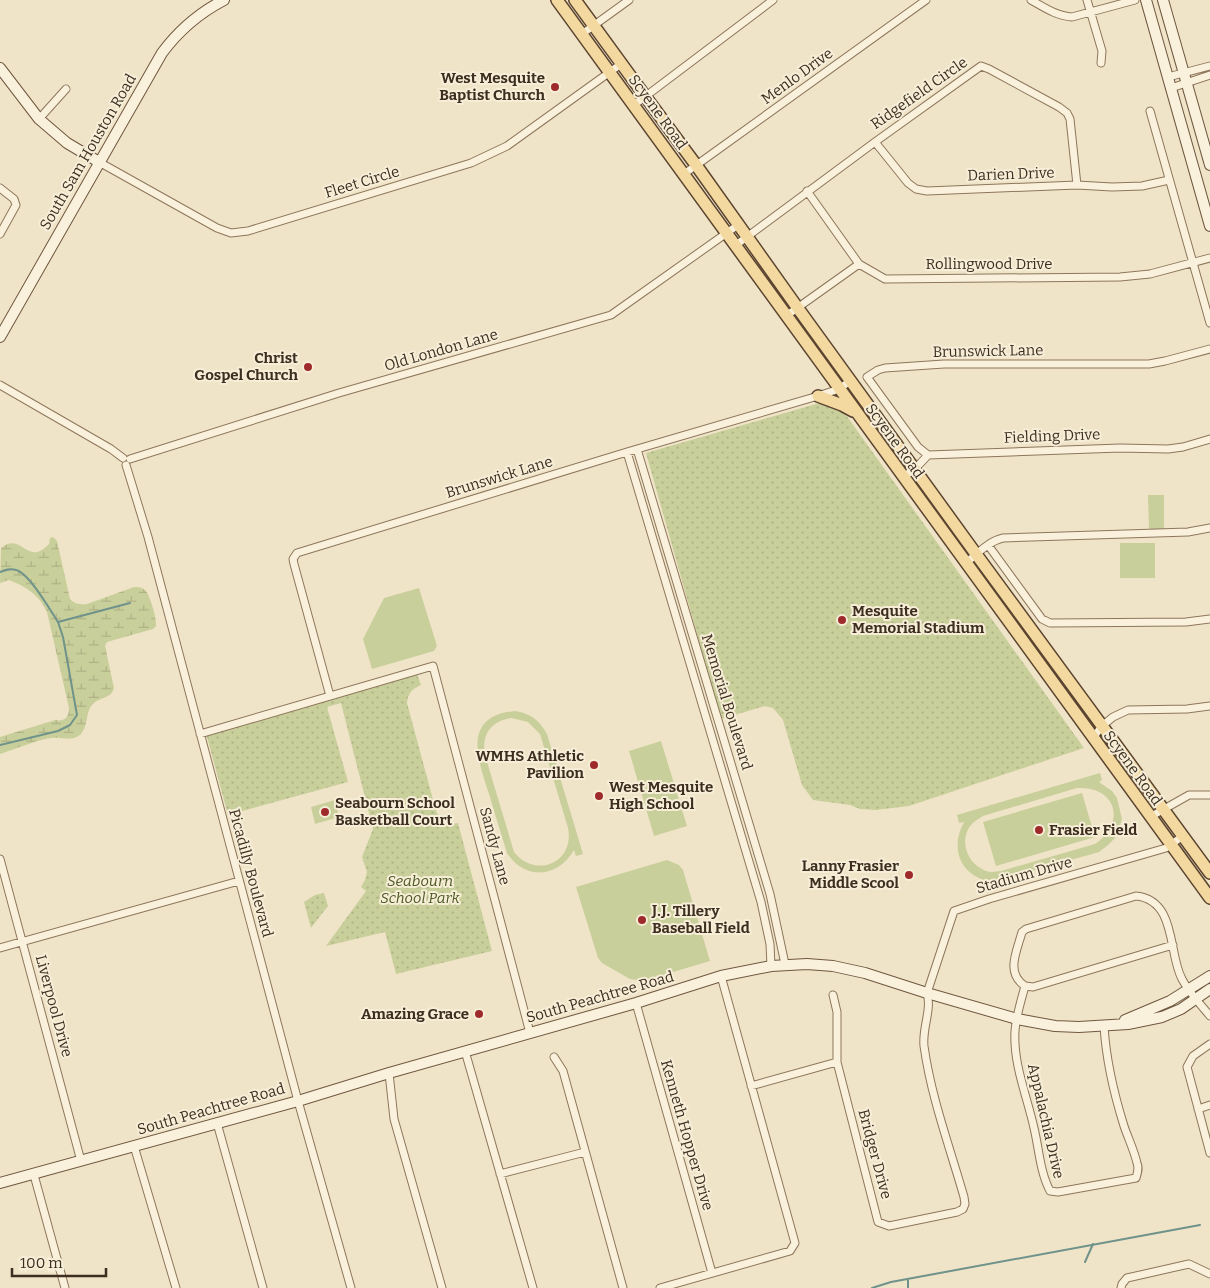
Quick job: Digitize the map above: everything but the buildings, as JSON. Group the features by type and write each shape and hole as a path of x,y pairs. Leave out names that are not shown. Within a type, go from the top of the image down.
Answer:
{"main road":[{"name":"South Sam Houston Road","path":"0,337 157,62 169,44 192,20 224,0"},
{"name":"Scyene Road","path":"557,0 1210,898"},
{"name":"Scyene Road","path":"575,0 1210,874"},
{"path":"1146,0 1210,226"},
{"path":"1163,0 1210,165"},
{"path":"0,68 39,119 67,143 99,162"},
{"path":"818,396 842,405 856,413"},
{"name":"South Peachtree Road","path":"0,1183 298,1101 389,1073 636,1003 720,976 771,966 807,964 834,966 1017,1019 1055,1026 1107,1026 1142,1022 1162,1017 1181,1009 1210,989"},
{"path":"1107,1026 1154,1009 1210,976"}],"street":[{"path":"582,34 629,0"},
{"path":"634,105 773,0"},
{"name":"Menlo Drive","path":"684,174 926,0"},
{"path":"1031,0 1063,16 1072,17 1135,0"},
{"path":"1087,0 1102,51 1101,63"},
{"name":"Fleet Circle","path":"99,162 217,228 231,233 248,231 471,163 488,156 507,146 621,64"},
{"name":"Ridgefield Circle","path":"736,245 874,142 981,66 989,68 1059,106 1067,113 1070,118 1077,185"},
{"path":"1168,77 1210,66"},
{"path":"1171,88 1210,76"},
{"path":"39,119 66,89"},
{"path":"1150,111 1210,323"},
{"name":"Darien Drive","path":"874,142 908,183 916,189 927,191 1077,185 1142,186 1169,180"},
{"path":"0,188 16,202 15,208 0,234"},
{"path":"786,316 859,264 807,191"},
{"name":"Old London Lane","path":"127,460 339,393 611,315 728,234 738,225"},
{"name":"Rollingwood Drive","path":"859,264 885,279 1120,277 1150,274 1210,258"},
{"name":"Brunswick Lane","path":"928,455 918,447 867,378 878,370 944,364 1149,364 1210,349"},
{"name":"Brunswick Lane","path":"330,696 294,564 293,559 297,554 627,452 818,396 839,389 850,381"},
{"path":"0,385 127,460"},
{"name":"Fielding Drive","path":"928,455 1120,448 1168,449 1183,447 1210,439"},
{"name":"Memorial Boulevard","path":"638,449 770,894 785,964"},
{"name":"Memorial Boulevard","path":"627,452 761,902 770,944 771,966"},
{"path":"903,477 915,469 928,455"},
{"name":"Picadilly Boulevard","path":"127,460 298,1101 351,1288"},
{"path":"966,563 988,545 1002,538 1188,532 1210,528"},
{"path":"988,545 1042,618 1050,623 1186,622 1210,619"},
{"name":"Sandy Lane","path":"330,696 433,666 530,1033"},
{"path":"200,734 330,696"},
{"path":"1093,738 1102,726 1113,717 1128,710 1186,709 1210,706"},
{"path":"1150,817 1189,795 1210,795"},
{"name":"Stadium Drive","path":"927,993 954,911 989,899 1166,848 1183,836"},
{"name":"Liverpool Drive","path":"0,859 81,1161"},
{"path":"0,948 239,881"},
{"path":"1173,945 1033,987 1025,986 1015,976 1012,968 1022,932 1026,929 1136,896 1145,897 1151,900 1170,927 1178,971 1182,980 1210,1016"},
{"path":"660,1288 790,1251 795,1243 720,976"},
{"name":"Appalachia Drive","path":"1025,986 1015,1032 1016,1049 1020,1076 1034,1128 1045,1182 1050,1191 1058,1192 1136,1178 1138,1163 1124,1124 1105,1042 1107,1026"},
{"name":"Bridger Drive","path":"833,995 837,1012 837,1062 878,1222 889,1226 957,1212 963,1209 965,1204 928,1070 924,1043 929,1001 927,993"},
{"name":"Kenneth Hopper Drive","path":"636,1003 712,1274"},
{"path":"1210,1044 1193,1056 1186,1067 1210,1153"},
{"path":"465,1052 533,1288"},
{"path":"554,1057 563,1071 622,1288"},
{"path":"751,1086 837,1062"},
{"path":"389,1073 394,1119 442,1288"},
{"path":"1198,1109 1210,1105"},
{"path":"217,1123 263,1288"},
{"path":"134,1146 176,1288"},
{"path":"500,1174 585,1152"},
{"path":"34,1175 65,1288"},
{"path":"1121,1286 1127,1278 1188,1264 1210,1274"}],"green space":[{"name":"Mesquite Memorial Stadium","path":"823,402 841,408 1084,748 909,806 876,810 860,809 850,805 813,800 802,785 783,720 773,708 765,706 721,719 646,453"},
{"path":"1148,495 1164,495 1164,529 1149,529"},
{"path":"53,537 57,541 72,601 78,604 87,604 134,587 140,588 146,591 149,598 156,626 153,629 107,642 105,646 114,688 111,694 91,706 81,734 71,739 52,738 40,740 0,754 0,737 64,719 68,714 69,708 47,612 36,596 27,589 9,580 0,583 1,548 8,544 15,544 35,552 49,544 50,538"},
{"path":"1120,543 1155,543 1155,578 1120,578"},
{"path":"419,588 437,646 434,651 372,669 363,639 384,598"},
{"name":"Seabourn School Park","path":"417,674 421,685 411,692 407,703 435,807 440,818 449,823 458,823 492,951 396,974 385,932 326,946 366,891 361,887 367,872 362,857 373,829 341,703 327,707 348,782 228,815 206,733"},
{"path":"515,711 525,713 537,721 547,734 583,854 576,856 574,850 567,859 551,871 532,872 514,862 507,853 478,754 480,730 487,721 498,715","holes":["511,718 528,722 540,734 568,828 569,840 560,858 542,866 532,865 514,852 484,748 486,735 498,722"]},
{"path":"661,741 687,826 654,836 629,751"},
{"path":"1100,773 1102,780 1099,782 1112,791 1117,798 1122,819 1115,838 1099,852 993,882 973,874 961,861 958,852 958,842 964,822 959,823 957,815","holes":["1077,788 1090,789 1101,793 1108,799 1113,807 1114,816 1111,826 1105,835 1095,844 996,872 982,869 971,860 966,848 966,835 973,823 983,816"]},
{"name":"Frasier Field","path":"1082,793 1095,837 996,866 983,822"},
{"name":"Seabourn School Basketball Court","path":"335,800 339,817 315,824 311,807"},
{"name":"J.J. Tillery Baseball Field","path":"667,860 679,865 683,870 710,961 643,981 630,979 602,963 598,958 576,887"},
{"path":"324,893 328,906 311,928 304,902 315,895"}],"waterway":[{"path":"0,572 12,569 27,578 58,622"},
{"path":"0,745 58,731 70,725 77,715 63,637 58,622 130,603"},
{"path":"872,1288 891,1282 1200,1225"},
{"path":"1085,1262 1093,1244"},
{"path":"908,1280 908,1288"}],"place":[{"name":"West Mesquite Baptist Church","path":"555,87"},
{"name":"Christ Gospel Church","path":"308,367"},
{"name":"Mesquite Memorial Stadium","path":"842,620"},
{"name":"WMHS Athletic Pavilion","path":"594,765"},
{"name":"West Mesquite High School","path":"599,796"},
{"name":"Seabourn School Basketball Court","path":"325,812"},
{"name":"Frasier Field","path":"1039,830"},
{"name":"Lanny Frasier Middle Scool","path":"909,875"},
{"name":"J.J. Tillery Baseball Field","path":"642,920"},
{"name":"Amazing Grace","path":"479,1014"}]}
